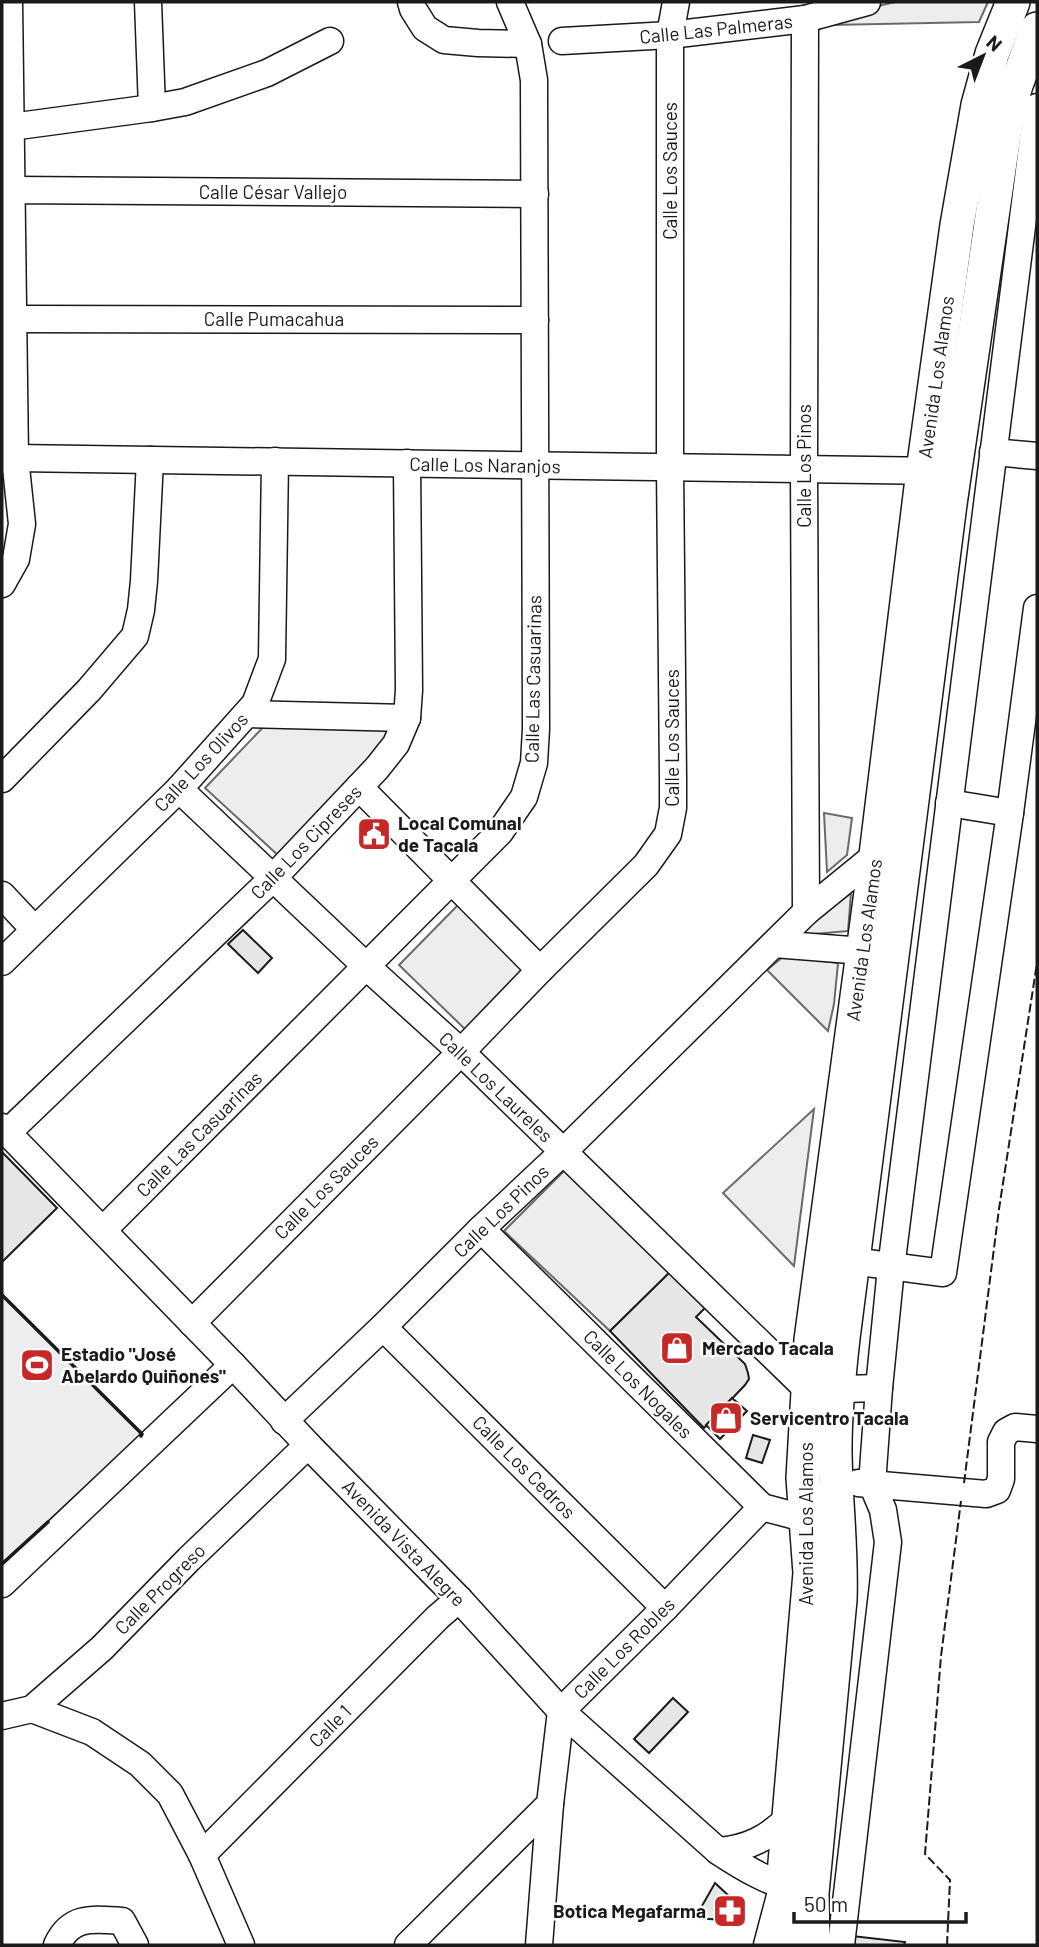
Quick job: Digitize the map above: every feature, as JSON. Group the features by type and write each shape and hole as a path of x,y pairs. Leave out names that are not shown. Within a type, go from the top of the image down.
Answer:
{"main road":[{"name":"Avenida Los Alamos","path":"797,1890 789,1817 810,1573 803,1478 852,1261 895,815 939,471 957,225 978,105 992,54 1013,2"},
{"name":"Avenida Los Alamos","path":"939,471 1006,121 1037,29"},
{"name":"Avenida Los Alamos","path":"797,1890 840,1600 841,1560 835,1447 811,1340 876,855 895,815"},
{"path":"792,1945 797,1890"},
{"path":"797,1890 813,1945"}],"street":[{"path":"2,584 16,559 22,524 9,459 14,319 7,249 11,127 9,2"},
{"path":"148,2 152,108"},
{"path":"411,2 412,9 425,28 444,40 528,44"},
{"name":"Calle Las Casuarinas","path":"103,1230 500,832 524,797 534,763 536,729 534,80 528,44 510,2"},
{"name":"Calle Los Sauces","path":"192,1323 646,865 668,834 673,808 674,778 670,467 670,35 676,2"},
{"name":"Calle Las Palmeras","path":"562,41 670,35 805,19 867,2"},
{"name":"Calle Los Pinos","path":"805,19 806,912"},
{"path":"11,127 185,102 267,73 330,41"},
{"path":"841,1945 888,1542 883,1510 872,1484 891,1268 1037,107"},
{"name":"Calle César Vallejo","path":"7,191 535,194"},
{"name":"Calle Pumacahua","path":"14,319 535,320"},
{"path":"993,452 1037,456"},
{"name":"Calle Los Naranjos","path":"9,459 939,471"},
{"path":"2,779 89,690 135,636 144,581 150,460"},
{"name":"Calle Los Olivos","path":"2,962 179,789 255,704 272,659 275,461"},
{"name":"Calle Los Cipreses","path":"4,1130 273,878 396,744 407,718 407,463"},
{"path":"852,1261 943,1273 1037,608"},
{"path":"247,713 407,718"},
{"path":"359,787 540,970"},
{"name":"Calle Los Laureles","path":"179,789 461,1052 563,1152 823,1390"},
{"path":"895,815 1010,813"},
{"name":"Calle Los Pinos","path":"284,1421 563,1152 806,912 876,855"},
{"path":"2,895 34,929"},
{"path":"775,944 863,951"},
{"name":"Avenida Vista Alegre","path":"4,1130 459,1599 561,1711 718,1851 745,1869 797,1890 845,1900"},
{"name":"Calle Los Nogales","path":"481,1229 762,1507 807,1519"},
{"name":"Calle Los Cedros","path":"383,1327 665,1608"},
{"path":"2,1584 233,1365"},
{"path":"823,1390 879,1388"},
{"path":"803,1478 986,1494 997,1490 1001,1479 1001,1442 1006,1432 1015,1427 1037,1429"},
{"name":"Calle Progreso","path":"32,1709 102,1648 307,1445"},
{"name":"Calle Los Robles","path":"539,1945 550,1804 561,1711 762,1507"},
{"name":"Calle 1","path":"202,1855 459,1599"},
{"path":"3,1714 32,1709 92,1732 140,1764 170,1794 202,1855 241,1945"},
{"path":"408,1945 550,1804"},
{"path":"718,1851 730,1850 767,1837 789,1817"},
{"path":"767,1945 797,1890"},
{"path":"57,1945 64,1931 89,1918 122,1921 135,1945"}],"shaded area":[{"path":"895,2 988,2 979,22 830,25 835,16"},
{"path":"269,721 393,731 281,858 205,788"},
{"path":"824,813 852,818 847,855 827,872"},
{"path":"851,893 848,931 803,935 805,926"},
{"path":"461,902 531,970 469,1033 399,965"},
{"path":"784,956 838,963 828,1031 767,970"},
{"path":"814,1109 794,1266 723,1193"},
{"path":"564,1171 671,1271 610,1331 504,1231"},
{"name":"Estadio \"José Abelardo Quiñones\"","path":"2,1295 142,1434 2,1564"}],"building":[{"path":"243,930 272,958 258,973 228,944"},
{"path":"2,1152 57,1208 2,1262"},
{"name":"Mercado Tacala","path":"671,1271 707,1306 696,1317 745,1364 748,1373 749,1379 745,1385 704,1428 610,1331"},
{"name":"Servicentro Tacala","path":"732,1398 747,1411 720,1439 706,1425"},
{"name":"Servicentro Tacala","path":"753,1435 770,1440 762,1463 746,1458"},
{"path":"673,1698 688,1712 649,1753 634,1739"},
{"path":"715,1883 744,1910 738,1921 695,1918"},
{"path":"852,1936 905,1942 904,1945 851,1945"}],"fence":[{"path":"964,1483 999,1209 1037,963"},
{"path":"947,1945 950,1880 925,1854 941,1656 961,1501"}],"wall":[{"path":"2,1295 142,1434 141,1436"},
{"path":"2,1564 48,1522"}],"place":[{"name":"Local Comunal de Tacala","path":"374,834"},
{"name":"Mercado Tacala","path":"677,1348"},
{"name":"Estadio \"José Abelardo Quiñones\"","path":"37,1365"},
{"name":"Servicentro Tacala","path":"726,1418"},
{"name":"Botica Megafarma","path":"730,1911"}]}
